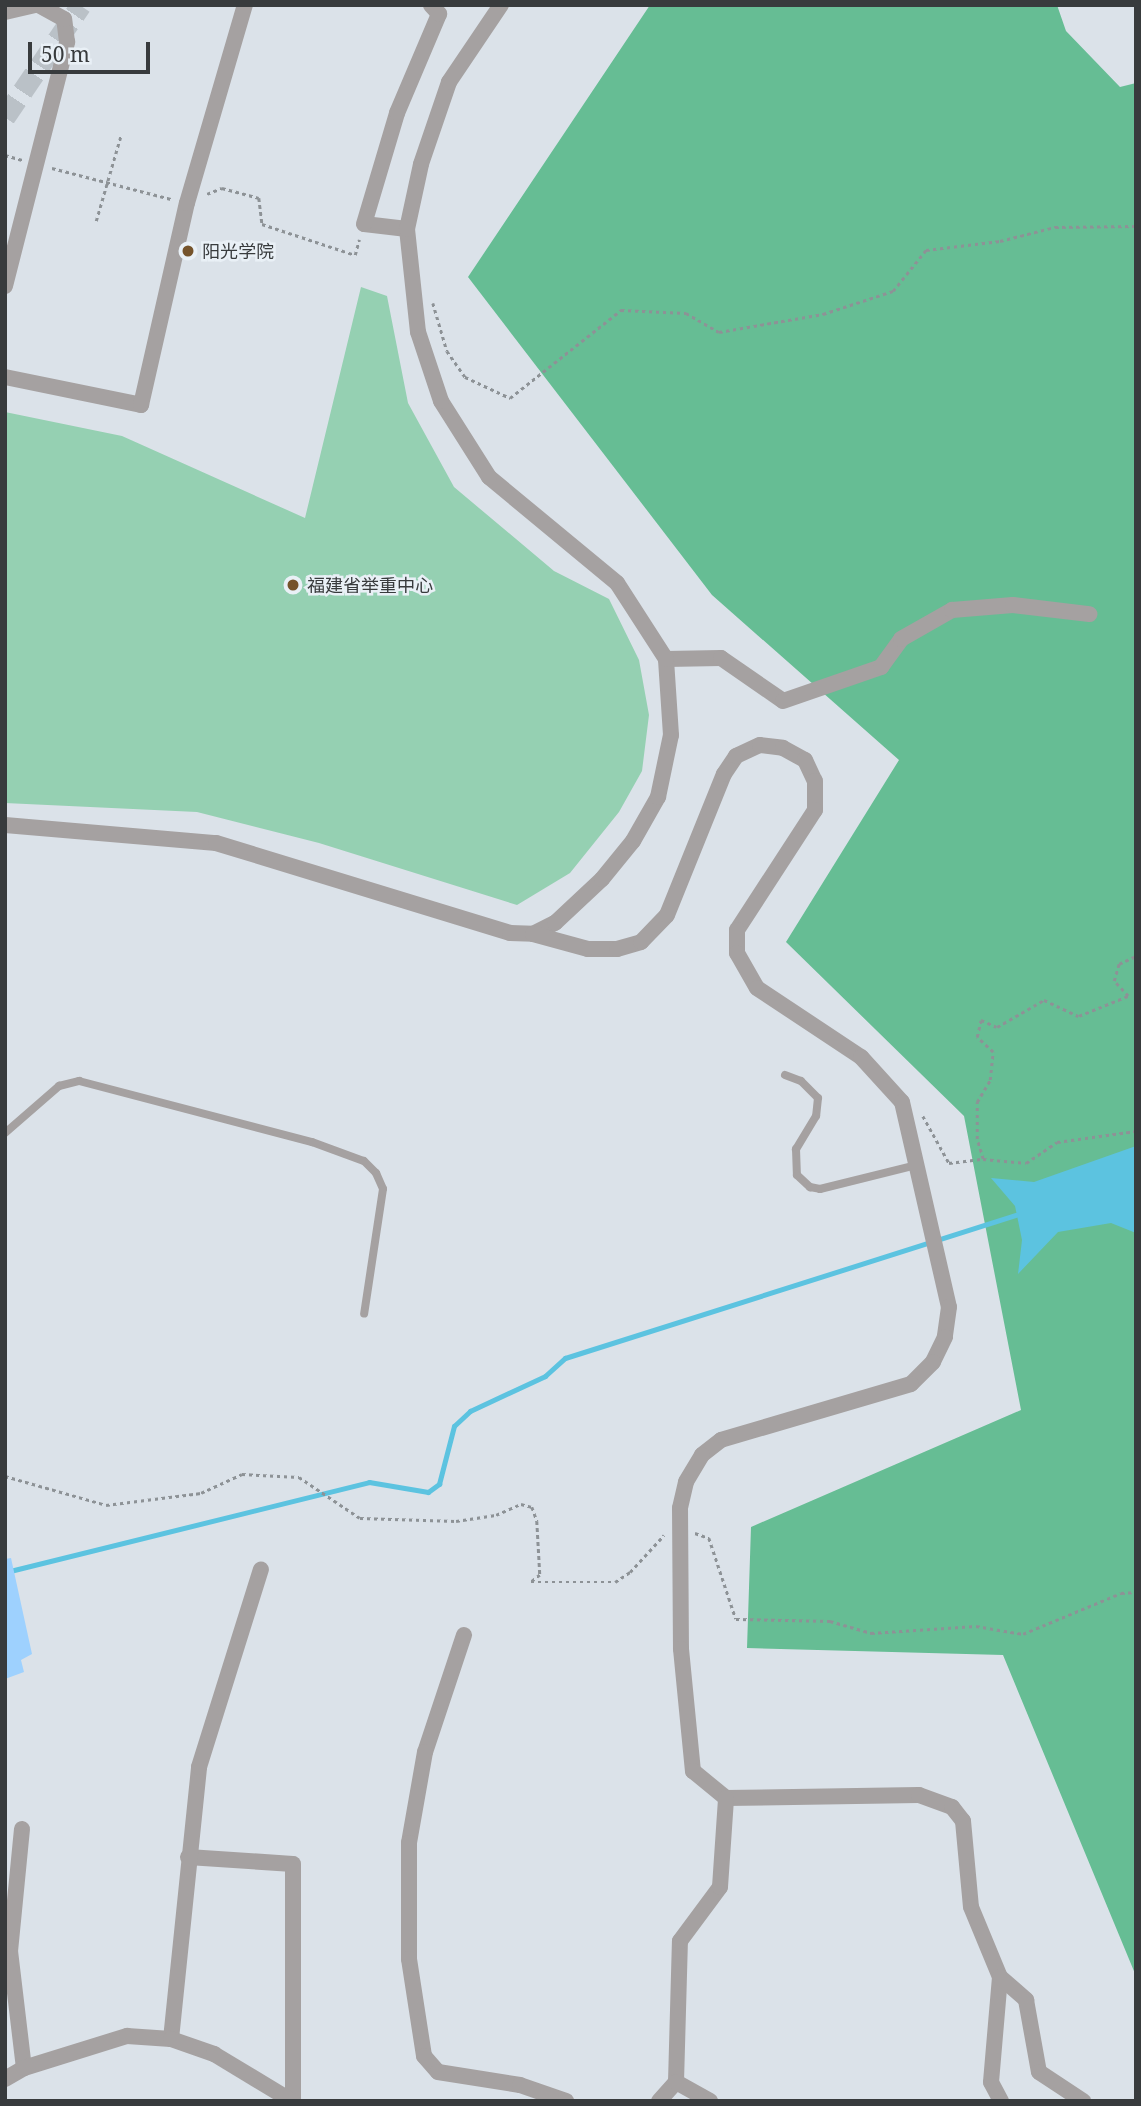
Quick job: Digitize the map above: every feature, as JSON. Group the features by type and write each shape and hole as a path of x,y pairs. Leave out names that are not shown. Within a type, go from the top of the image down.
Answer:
{"street":[{"path":"5,12 37,5 64,19 67,42 5,286"},
{"path":"5,377 141,405 187,202 245,5"},
{"path":"407,229 363,224 397,113 439,13 431,5"},
{"path":"501,5 449,82 421,164 407,229 410,279 418,332 441,401 489,477 617,583 666,659 671,735 658,797 633,841 602,880 555,923 533,934"},
{"path":"666,659 721,658 783,701 881,667 901,639 952,610 1013,605 1089,614"},
{"path":"5,825 216,843 510,933 533,934 588,949 617,949 641,942 667,915 724,774 736,756 760,744 783,748 805,760 815,781 815,810 737,930 737,953 757,988 861,1057 882,1077 909,1123 949,1307 945,1337 933,1362 911,1384 721,1440 702,1455 686,1482 680,1544 681,1649 693,1771 726,1798 919,1795 952,1807 963,1821 971,1907 1000,1977 1026,2000 1039,2072 1083,2101"},
{"path":"171,2039 199,1767 261,1569"},
{"path":"464,1635 425,1752 409,1843 409,1958 424,2056 438,2072 520,2085 566,2101"},
{"path":"659,2101 676,2082 680,1941 720,1887 726,1798"},
{"path":"22,1829 8,1951 24,2068"},
{"path":"188,1857 293,1864 292,2101"},
{"path":"1000,1977 991,2082 1001,2101"},
{"path":"5,2079 24,2068 127,2036 171,2039 214,2054 292,2101"},
{"path":"676,2082 710,2101"}],"lane":[{"path":"785,1075 801,1081 818,1098 816,1116 796,1149 797,1175 810,1187 820,1189 919,1164"},
{"path":"5,1133 59,1086 79,1081 349,1154 376,1173 383,1189 364,1314"}],"path":[{"path":"96,221 121,135"},
{"path":"410,279 429,291 447,351 466,377 510,398 621,310 686,313 719,332 823,314 893,291 926,250 1000,241 1055,227 1136,226"},
{"path":"983,1158 977,1139 977,1102 989,1080 993,1052 977,1037 981,1020 997,1027 1044,1000 1079,1016 1128,996 1114,981 1119,964 1136,956"},
{"path":"909,1123 922,1114 949,1163 983,1158 1026,1163 1057,1142 1136,1131"},
{"path":"5,1476 106,1505 201,1493 242,1474 299,1477 360,1518 456,1521 496,1514 522,1504 532,1507 537,1521 540,1575 531,1582 615,1582 630,1572 661,1533 680,1544 694,1533 709,1538 736,1619 831,1621 871,1633 976,1626 1023,1634 1121,1593 1136,1592"}],"green space":[{"path":"650,5 1057,5 1066,31 1120,87 1136,83 1136,1976 1003,1655 747,1648 751,1527 1021,1410 964,1116 786,942 899,760 712,595 468,277"},
{"name":"福建省举重中心","path":"361,287 387,296 408,403 454,487 554,571 609,599 639,660 649,715 642,771 619,812 570,873 517,905 319,843 197,812 5,803 5,412 122,436 305,518"}],"water":[{"path":"1136,1146 1136,1233 1111,1223 1058,1232 1018,1274 1022,1240 1015,1206 991,1178 1034,1182"}],"building":[{"path":"11,1558 32,1654 21,1660 24,1672 5,1679 5,1559"}],"waterway":[{"path":"10,1571 369,1482 428,1492 439,1484 454,1426 470,1411 545,1376 565,1358 1016,1215"}],"tunnel":[{"path":"5,117 81,5"}],"place":[{"name":"阳光学院","path":"188,251"},
{"name":"福建省举重中心","path":"293,585"}]}
